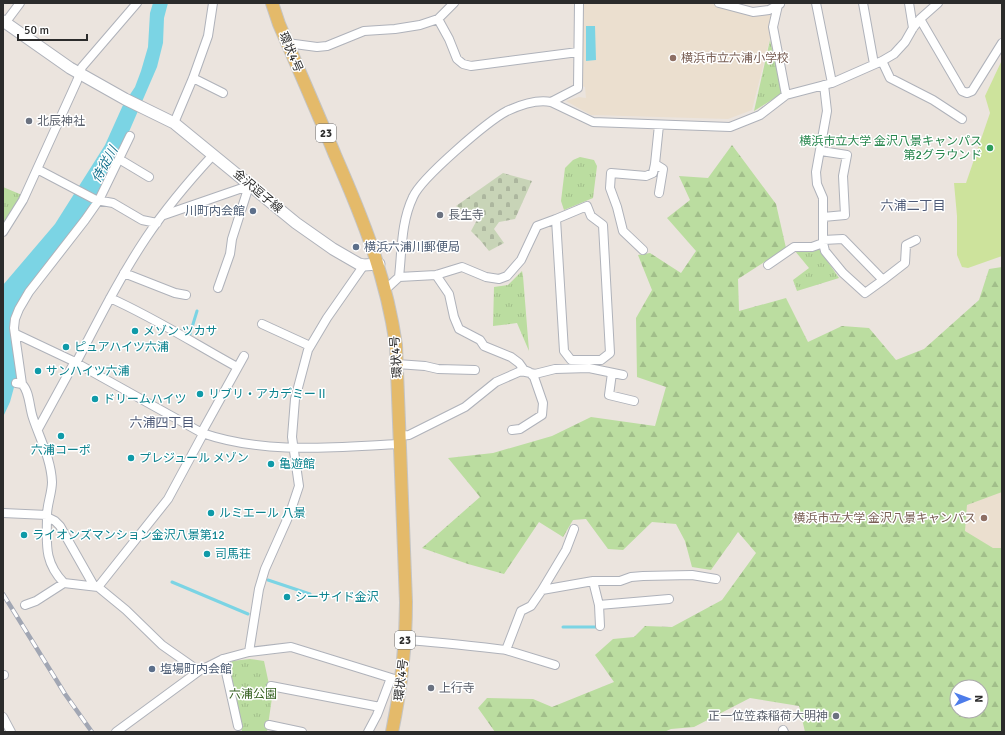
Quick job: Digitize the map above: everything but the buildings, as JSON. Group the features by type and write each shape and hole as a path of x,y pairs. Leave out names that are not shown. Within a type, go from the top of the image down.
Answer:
{"main road":[{"name":"環状4号","path":"272,3 287,43 360,212 386,289 394,331 397,364 406,586 405,640 396,680 392,732"},
{"path":"4,22 80,74"},
{"name":"金沢逗子線","path":"80,74 125,99 174,123 251,185 283,213 317,238 354,262 364,265 378,264"}],"street":[{"path":"4,22 20,3"},
{"path":"3,232 23,200 82,67 137,3"},
{"path":"174,123 193,78 208,36 213,3"},
{"path":"287,43 317,47 328,46 364,31 420,26 438,19 454,3"},
{"path":"551,102 578,88 579,3"},
{"path":"719,3 753,12 769,10 780,4"},
{"path":"816,3 828,84 828,110 816,172 817,184 823,198 823,241 825,251 843,273 865,293 905,263 906,245 916,240"},
{"path":"863,3 874,64"},
{"path":"909,3 913,28"},
{"path":"399,278 403,231 406,217 413,197 422,183 458,149 506,112 526,104 551,102 593,122 730,127 760,115 786,95 828,84 882,61 894,54 905,42 920,19 938,3"},
{"path":"780,4 773,27 786,95"},
{"path":"438,19 449,38 457,59 462,64 471,66 578,52"},
{"path":"920,19 962,91 967,93 972,91 1002,43"},
{"path":"882,61 890,78 933,100 962,120"},
{"path":"193,78 223,92"},
{"path":"643,250 623,231 617,207 610,188 611,173 646,176 653,173 656,164 659,125"},
{"path":"96,587 64,583 55,573 49,560 47,516 52,482 45,449 32,417 26,388 19,384 14,320 18,309 29,292 85,220 119,160 130,136"},
{"path":"821,151 847,155 843,176 845,215 823,217"},
{"path":"38,429 124,273 146,237 185,186 214,155"},
{"path":"119,160 149,177"},
{"path":"656,164 663,169 659,193"},
{"path":"37,169 97,200 113,203 142,220 157,223"},
{"path":"164,214 251,185"},
{"path":"218,288 230,254 232,239 247,192 251,185"},
{"path":"386,289 399,278 436,275 462,267 486,277 499,279 507,276 513,271 521,260 537,226 587,206 591,216 603,225 610,353 602,360 571,360 564,351 556,219"},
{"path":"768,265 794,247 812,247 823,241 843,239 883,280"},
{"path":"249,652 259,588 265,569 290,512 299,486 292,436 295,399 308,350 327,318 364,265"},
{"path":"124,273 175,293 186,295"},
{"path":"436,275 449,294 458,329 480,340 484,346 511,357 519,363 524,370 534,374 555,369 589,368 623,375"},
{"path":"110,298 163,324 188,340 238,367"},
{"path":"262,324 310,346"},
{"path":"16,334 75,363 202,433 222,440 242,444 294,448 400,440 465,407 496,382 521,371 529,372 534,377 544,403 542,415 520,428 512,430"},
{"path":"96,587 168,499 202,436 203,430 244,356"},
{"path":"397,364 425,366 438,369 475,370"},
{"path":"612,373 609,395 634,401"},
{"path":"3,513 47,516 55,520 96,587 131,614 162,645 199,671"},
{"path":"506,650 522,611 531,606 542,590 566,550 574,529"},
{"path":"542,590 593,581 620,581 631,577 692,575 716,578"},
{"path":"593,581 599,605 600,626"},
{"path":"25,605 36,602 64,583"},
{"path":"599,605 669,599"},
{"path":"405,640 422,641 428,643 442,642 506,650 555,665"},
{"path":"116,732 199,671 223,659 249,652 291,647 396,680 380,707 368,732"},
{"path":"223,659 238,726"},
{"path":"271,686 380,707"},
{"path":"3,717 11,732"},
{"path":"269,725 302,732"}],"shaded area":[{"name":"横浜市立六浦小学校","path":"582,3 706,3 769,12 772,14 770,22 772,30 752,110 728,119 591,115 566,101 579,97 586,98 585,87 582,86"},
{"name":"横浜市立大学 金沢八景キャンパス","path":"1002,490 1002,548 993,548 964,532 967,505"}],"green space":[{"path":"770,40 783,93 754,111"},
{"name":"横浜市立大学 金沢八景キャンパス 第2グラウンド","path":"1002,60 1002,256 968,268 962,267 957,255 957,216 954,183 966,183 990,113 985,96"},
{"path":"732,145 776,204 786,248 738,279 739,311 786,298 808,342 842,326 869,328 896,360 924,349 979,300 989,269 1002,267 1002,492 967,505 965,531 993,548 1002,548 1002,732 805,732 799,706 750,698 694,727 671,729 664,732 495,732 478,708 487,698 533,699 552,707 614,682 595,655 613,639 634,637 645,626 672,627 722,600 756,553 738,532 711,570 692,567 685,541 676,524 652,522 623,550 608,549 586,519 573,520 563,537 539,522 504,574 468,564 422,548 480,497 448,458 493,453 552,436 591,417 655,426 666,387 637,377 636,318 652,290 638,255 650,253 681,273 696,251 667,218 690,200 679,176 708,178"},
{"path":"580,157 594,160 597,166 593,198 564,210 561,201 565,168 573,160"},
{"path":"503,173 532,181 515,219 499,222 494,229 504,243 489,251 471,231 477,220 456,206"},
{"path":"3,187 22,195 3,228"},
{"path":"819,249 839,278 797,291 793,280 809,268 795,251"},
{"path":"522,271 529,351 517,323 493,326 494,287 508,285"},
{"name":"六浦公園","path":"250,659 264,661 270,689 273,691 267,732 242,732 230,668 232,661"}],"water":[{"name":"侍従川","path":"153,3 168,3 164,18 163,43 157,67 112,171 93,204 16,306 11,317 16,380 10,402 3,417 3,285 55,224 105,145 123,105 135,87 141,71 148,47 150,13"},
{"path":"586,26 595,26 596,60 586,61"}],"waterway":[{"path":"190,334 197,311"},
{"path":"268,580 310,594"},
{"path":"172,582 248,614"},
{"path":"563,627 598,627"}],"railway":[{"path":"3,594 65,694 92,732"}],"place":[{"name":"横浜市立六浦小学校","path":"673,58"},
{"name":"北辰神社","path":"29,121"},
{"name":"横浜市立大学 金沢八景キャンパス 第2グラウンド","path":"990,148"},
{"name":"川町内会館","path":"253,211"},
{"name":"長生寺","path":"440,215"},
{"name":"横浜六浦川郵便局","path":"356,247"},
{"name":"メゾン ツカサ","path":"135,331"},
{"name":"ピュアハイツ六浦","path":"66,347"},
{"name":"サンハイツ六浦","path":"38,371"},
{"name":"リブリ・アカデミーⅡ","path":"200,394"},
{"name":"ドリームハイツ","path":"95,399"},
{"name":"六浦コーポ","path":"61,436"},
{"name":"プレジュール メゾン","path":"131,458"},
{"name":"亀遊館","path":"271,464"},
{"name":"ルミエール 八景","path":"211,513"},
{"name":"横浜市立大学 金沢八景キャンパス","path":"984,518"},
{"name":"ライオンズマンション金沢八景第12","path":"24,535"},
{"name":"司馬荘","path":"207,554"},
{"name":"シーサイド金沢","path":"287,597"},
{"name":"塩場町内会館","path":"152,669"},
{"name":"上行寺","path":"431,688"},
{"name":"正一位笠森稲荷大明神","path":"836,716"}],"district":[{"name":"六浦二丁目","path":"913,205"},
{"name":"六浦四丁目","path":"162,422"}]}
